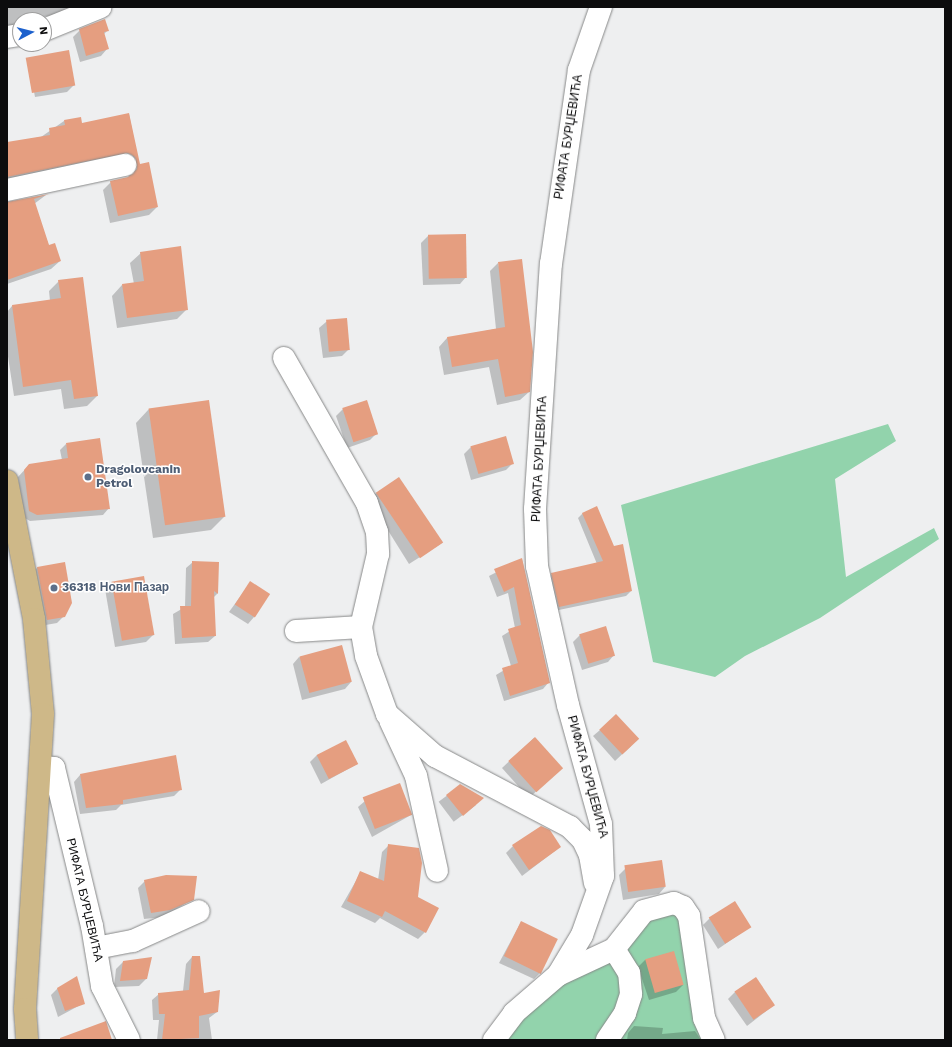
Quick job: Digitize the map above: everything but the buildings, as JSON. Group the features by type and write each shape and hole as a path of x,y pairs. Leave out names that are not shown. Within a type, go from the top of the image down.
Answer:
{"main road":[{"path":"7,481 39,652 43,714 41,767 28,943 27,1040"}],"street":[{"path":"52,27 101,7"},
{"name":"РИФАТА БУРЏЕВИЋА","path":"558,975 582,935 592,908 603,876 604,845 537,566 535,509 551,264 579,70 601,7"},
{"path":"7,190 125,165"},
{"name":"РИФАТА БУРЏЕВИЋА","path":"284,358 367,503 377,532 378,554 361,627 366,656 387,714 435,756 570,827 583,840 590,855 595,883 592,908"},
{"path":"296,632 361,627"},
{"path":"387,714 416,776 437,871"},
{"name":"РИФАТА БУРЏЕВИЋА","path":"41,767 54,768 96,948 102,986 129,1040"},
{"name":"РИФАТА БУРЏЕВИЋА","path":"494,1040 514,1013 558,975 614,949 644,911 667,902 684,907 694,946 704,1018 714,1040"},
{"path":"96,948 133,941 198,911"},
{"path":"608,1040 625,1013 631,994 629,973 614,949"}],"green space":[{"path":"888,424 896,441 835,479 846,577 934,528 939,539 820,618 745,656 715,677 653,662 621,505"},
{"path":"674,903 714,1040 494,1040 514,1013 614,949 644,911"}],"place":[{"name":"Dragolovcanin Petrol","path":"88,477"},
{"name":"36318 Нови Пазар","path":"54,588"}]}
